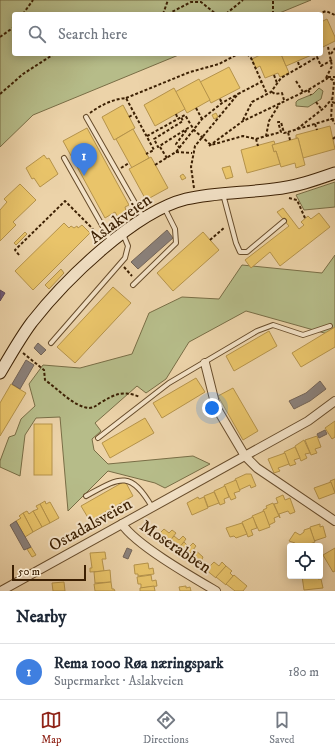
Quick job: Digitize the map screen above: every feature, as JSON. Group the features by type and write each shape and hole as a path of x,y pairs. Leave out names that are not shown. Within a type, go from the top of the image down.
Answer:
{"street":[{"name":"Aslakveien","path":"0,373 15,348 45,306 68,282 102,251 143,218 164,207 185,199 223,193 288,187 335,173"},
{"path":"205,363 216,407 245,456 257,468 335,521"},
{"name":"Ostadalsveien","path":"1,591 316,416 335,401"},
{"name":"Moserabben","path":"122,524 140,542 216,591"}],"lane":[{"path":"86,117 143,218"},
{"path":"64,158 112,243"},
{"path":"223,193 236,243 240,252 243,253 284,221"},
{"path":"133,285 176,243 175,228 164,207"},
{"path":"51,343 125,258 128,246 123,234"},
{"path":"98,438 169,383 257,331 273,325 302,335 330,326"},
{"name":"Ostadalsveien","path":"86,496 113,483 126,480 138,487 152,507"}],"path":[{"path":"24,12 33,0"},
{"path":"164,12 168,0"},
{"path":"228,12 243,0"},
{"path":"273,0 273,12"},
{"path":"172,12 191,2 201,2 214,12"},
{"path":"323,12 326,11 335,15"},
{"path":"0,37 12,28"},
{"path":"325,79 331,69 332,60 328,46"},
{"path":"331,55 335,48"},
{"path":"0,94 23,74 51,56"},
{"path":"86,117 100,106 148,91 190,72 219,64 234,56"},
{"path":"251,58 267,94"},
{"path":"243,121 252,102 271,92 281,78 317,58 321,66 332,60"},
{"path":"298,62 300,68"},
{"path":"331,69 335,67"},
{"path":"274,75 277,83"},
{"path":"210,146 243,121 284,100 308,90 329,76 335,77"},
{"path":"325,79 328,78 333,80 333,119 335,124"},
{"path":"296,81 303,92"},
{"path":"155,164 176,152 202,119 222,103 261,82"},
{"path":"308,90 311,94"},
{"path":"271,92 275,94 282,93 284,100"},
{"path":"194,189 191,173 192,153 202,137 222,116 238,94"},
{"path":"296,129 322,110 333,97"},
{"path":"126,98 154,150"},
{"path":"220,99 222,103"},
{"path":"266,136 269,121 281,102"},
{"path":"316,102 322,110"},
{"path":"196,108 202,119"},
{"path":"129,117 134,114"},
{"path":"167,158 154,139 183,121 176,114"},
{"path":"146,136 185,115 194,130 210,146"},
{"path":"210,146 243,136 256,139 281,132 278,122 281,122 284,133 333,119"},
{"path":"315,124 316,130"},
{"path":"146,154 188,128 176,144 180,148"},
{"path":"288,132 290,140"},
{"path":"256,139 258,146"},
{"path":"176,152 192,153"},
{"path":"124,166 129,163"},
{"path":"282,195 296,200 305,218"},
{"path":"19,255 15,250 65,201 95,232 102,251"},
{"path":"210,240 230,222"},
{"path":"122,265 133,276"},
{"path":"15,348 36,362 44,370 45,380 59,392 83,407 94,407 110,397 129,393 147,400"}],"green space":[{"path":"0,0 311,0 282,12 12,12 12,56 176,56 33,115 0,147"},
{"path":"319,88 323,91 321,99 308,107 296,106 296,102 298,100 313,94"},
{"path":"335,182 335,207 304,210 296,195"},
{"path":"335,255 335,336 246,311 189,342 166,379 146,393 137,386 95,423 101,431 92,439 94,450 108,464 193,456 210,464 165,488 155,483 108,471 68,511 60,417 36,418 25,435 20,476 0,467 0,461 9,437 15,435 21,419 35,406 29,384 43,365 80,368 132,354 149,313 182,297 219,299 242,265 322,273"}],"building: Homes":[{"path":"327,19 335,37 335,41 323,47 323,21"},
{"path":"258,56 282,56 289,73 280,77 278,73 265,78 260,66 256,68 252,59"},
{"path":"282,56 309,56 286,66"},
{"path":"229,67 240,88 211,103 200,82"},
{"path":"199,79 210,100 187,113 175,92"},
{"path":"174,88 185,109 155,126 144,105"},
{"path":"123,105 135,128 114,140 102,117"},
{"path":"216,113 218,117 214,119 212,115"},
{"path":"330,126 335,149 303,158 296,135"},
{"path":"87,128 129,205 125,207 126,211 118,217 115,212 105,218 63,141"},
{"path":"133,129 149,158 132,168 116,139"},
{"path":"298,138 305,165 296,168 295,163 281,167 276,151 274,152 272,145"},
{"path":"274,141 275,144 272,145 274,152 276,151 280,164 247,173 241,150"},
{"path":"44,155 47,159 49,158 58,174 40,187 34,178 32,179 26,168"},
{"path":"151,157 168,188 146,200 129,169"},
{"path":"230,166 233,177 226,179 222,168"},
{"path":"183,174 186,178 182,180 180,176"},
{"path":"20,184 36,200 13,222 16,225 0,241 0,210 7,202 4,199"},
{"path":"283,208 299,229 304,225 301,222 308,216 311,219 319,213 330,227 280,266 270,252 251,268 245,260 289,226 277,212"},
{"path":"64,223 69,228 71,226 74,228 77,226 78,228 82,225 90,233 33,290 15,271"},
{"path":"25,232 27,234 16,245 14,243"},
{"path":"203,232 219,250 173,291 157,273"},
{"path":"61,269 64,273 49,289 45,285"},
{"path":"113,287 131,303 75,363 57,347"},
{"path":"335,327 335,347 301,367 292,353"},
{"path":"269,331 277,346 234,371 226,356"},
{"path":"196,378 205,392 162,418 153,403"},
{"path":"11,384 26,393 0,436 0,403"},
{"path":"233,388 258,431 243,440 218,396"},
{"path":"145,418 154,433 110,458 102,443"},
{"path":"335,421 335,437 332,439 325,428"},
{"path":"34,424 52,424 52,475 34,475"},
{"path":"317,436 321,447 315,449 317,453 311,455 305,440"},
{"path":"304,440 310,453 305,454 307,458 301,461 295,446"},
{"path":"295,447 300,458 294,460 296,464 290,466 284,452"},
{"path":"285,453 289,464 278,468 280,471 274,473 268,459"},
{"path":"246,474 251,474 256,486 251,488 250,485 239,490 235,479"},
{"path":"335,479 335,493 330,481"},
{"path":"236,480 240,491 234,493 236,498 231,500 224,485"},
{"path":"125,481 133,496 90,521 81,506"},
{"path":"331,482 335,493 319,499 314,488"},
{"path":"225,486 229,497 224,499 225,503 220,505 214,491"},
{"path":"214,492 219,503 208,507 204,496"},
{"path":"283,495 285,500 290,498 295,512 290,514 288,511 279,514 280,518 274,504 278,503 276,498"},
{"path":"198,497 199,499 204,497 208,508 192,515 187,503"},
{"path":"45,501 46,504 50,502 59,518 50,523 40,504"},
{"path":"273,503 279,516 274,518 275,522 269,525 263,510 267,508 266,506"},
{"path":"40,504 50,523 42,527 33,511 38,509 36,506"},
{"path":"27,511 29,514 33,511 42,527 33,532 23,513"},
{"path":"264,511 270,527 259,531 252,516"},
{"path":"23,513 33,532 25,537 16,521 21,518 19,516"},
{"path":"253,517 257,528 251,530 253,535 248,537 242,522"},
{"path":"242,523 247,534 236,538 234,536 230,537 226,528"},
{"path":"320,524 320,527 323,526 326,537 314,541 310,527"},
{"path":"310,528 315,542 295,543 289,541 295,532 300,535 304,532 304,530"},
{"path":"164,529 169,533 172,530 176,533 166,546 156,537"},
{"path":"174,536 179,540 183,536 186,539 176,552 167,544"},
{"path":"184,542 189,547 193,543 196,546 186,559 176,551"},
{"path":"31,547 36,555 32,557 27,549"},
{"path":"335,548 335,571 333,572 323,555"},
{"path":"194,549 203,557 200,564 198,563 196,565 186,557"},
{"path":"105,552 106,559 102,559 104,571 90,572 90,568 92,568 90,553"},
{"path":"214,562 219,566 222,562 226,566 216,578 206,570"},
{"path":"148,563 149,569 153,568 154,574 138,576 138,574 135,574 134,565"},
{"path":"226,566 232,571 230,573 233,576 226,585 216,577"},
{"path":"110,570 111,582 95,583 94,572"},
{"path":"151,575 152,581 156,580 157,586 141,588 141,584 138,584 137,577"},
{"path":"234,575 247,586 243,591 235,591 226,584"},
{"path":"302,579 321,579 323,588 304,590"},
{"path":"64,582 65,591 53,591 52,583"},
{"path":"111,582 112,589 115,591 95,591 94,584"},
{"path":"154,586 155,591 140,591 140,588"},
{"path":"186,586 186,588 190,587 191,591 180,591 179,587"}],"building: Offices":[{"path":"0,290 5,293 0,301"}],"building: Industry":[{"path":"167,230 173,238 138,269 131,262"},
{"path":"38,343 46,350 41,355 34,348"},
{"path":"26,360 34,365 20,389 12,384"},
{"path":"320,381 326,389 310,401 294,409 289,401 306,393"},
{"path":"325,430 327,434 319,438 317,434"},
{"path":"16,521 31,547 24,550 10,525"},
{"path":"127,548 132,550 128,559 123,557"}],"place":[{"name":"Rema 1000 Røa næringspark","path":"84,176"}]}
